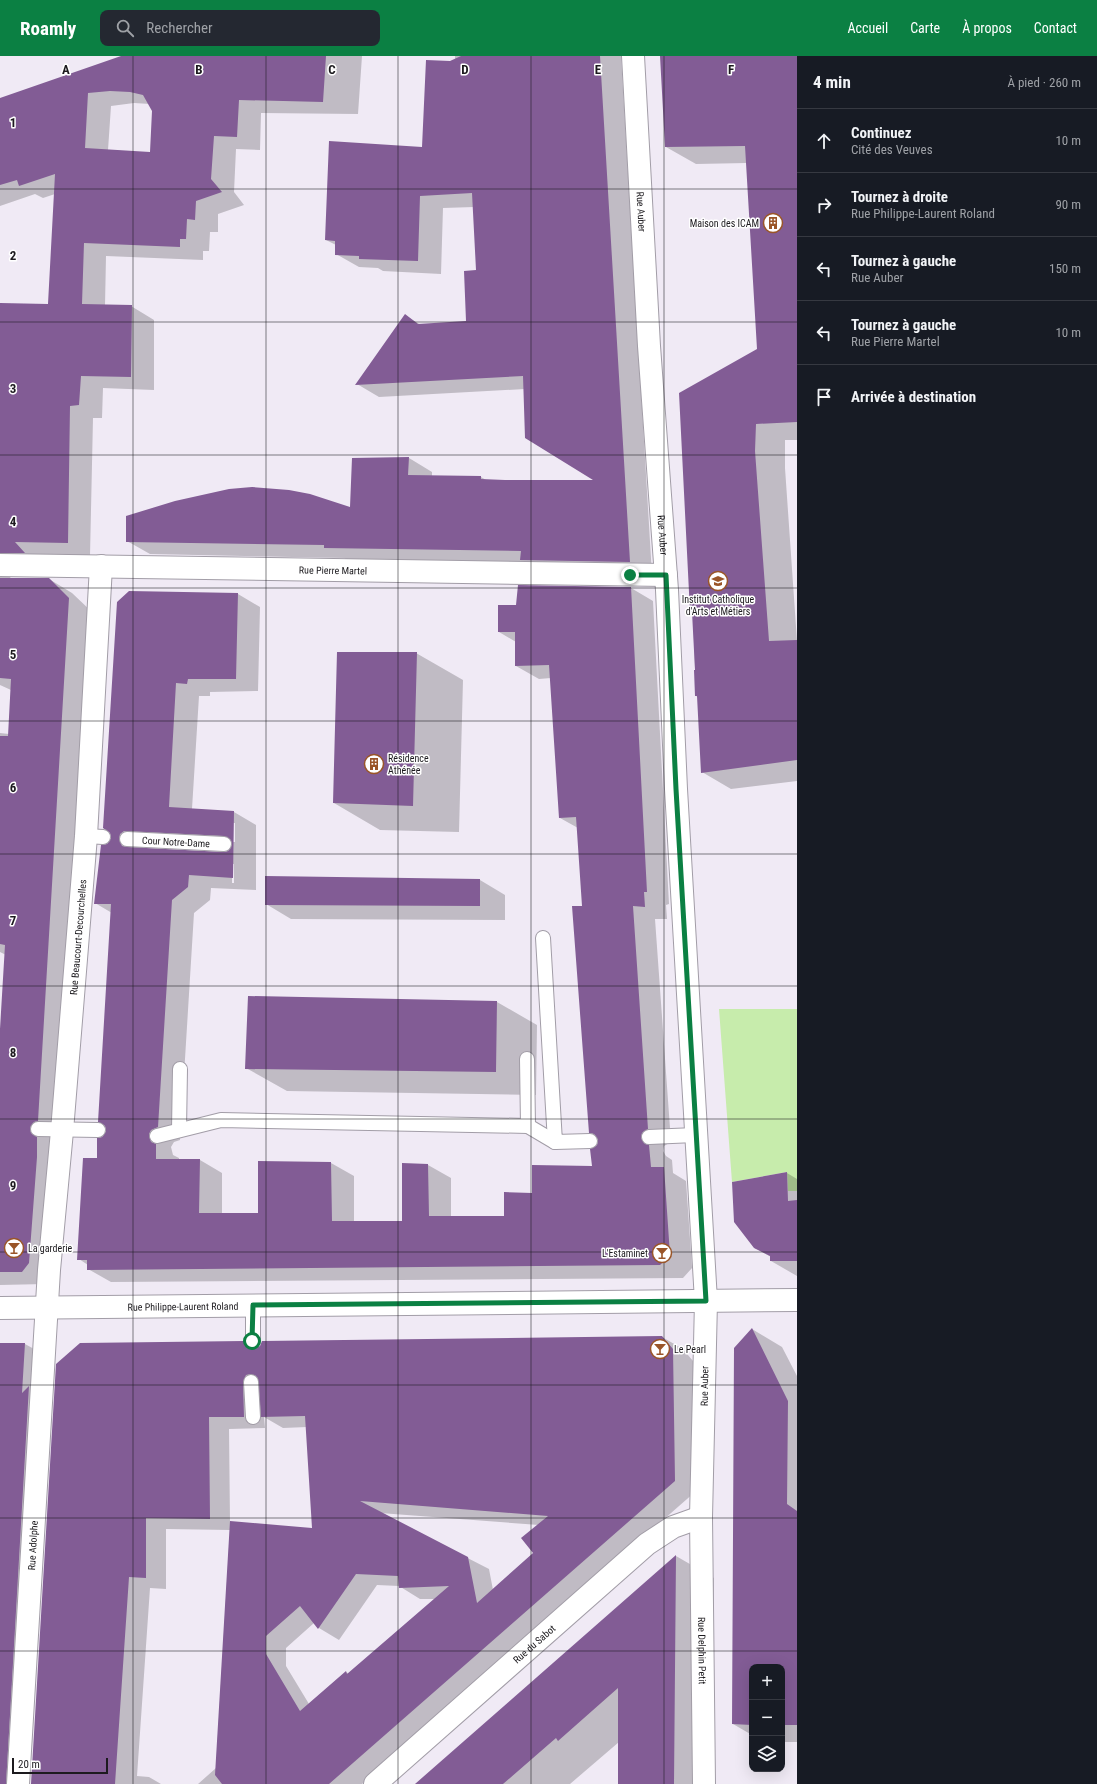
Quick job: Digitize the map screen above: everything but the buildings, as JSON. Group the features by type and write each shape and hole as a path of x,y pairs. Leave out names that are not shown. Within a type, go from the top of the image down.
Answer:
{"street":[{"name":"Rue Auber","path":"633,56 648,346 666,575 695,1135 706,1301 701,1517"},
{"name":"Rue Pierre Martel","path":"0,565 666,575"},
{"name":"Rue Beaucourt-Decourchelles","path":"47,1308 62,1131 95,836 101,566"},
{"name":"Rue Philippe-Laurent Roland","path":"0,1308 797,1300"},
{"name":"Rue Adolphe","path":"18,1784 47,1308"},
{"name":"Rue du Sabot","path":"375,1784 647,1544 673,1527 701,1517"},
{"name":"Rue Delphin Petit","path":"701,1517 704,1784"}],"lane":[{"name":"Cour Notre-Dame","path":"127,839 224,844"},
{"path":"543,938 555,1142"},
{"path":"527,1059 528,1126"},
{"path":"179,1130 180,1069"},
{"path":"157,1136 221,1120 528,1126 555,1142 590,1141"},
{"path":"38,1129 62,1131 98,1130"},
{"path":"649,1137 695,1135"},
{"path":"252,1341 253,1305"},
{"path":"251,1382 253,1417"}],"green space":[{"path":"719,1009 797,1009 797,1191 788,1191 787,1172 732,1182"}],"place":[{"name":"Maison des ICAM","path":"773,223"},
{"name":"Institut Catholique d'Arts et Métiers","path":"718,581"},
{"name":"Résidence Athénée","path":"374,764"},
{"name":"La garderie","path":"14,1248"},
{"name":"L'Estaminet","path":"662,1253"},
{"name":"Le Pearl","path":"660,1349"}],"route":[{"path":"252,1341 253,1305 706,1301 703,1272 676,789 666,575 630,575"}]}
